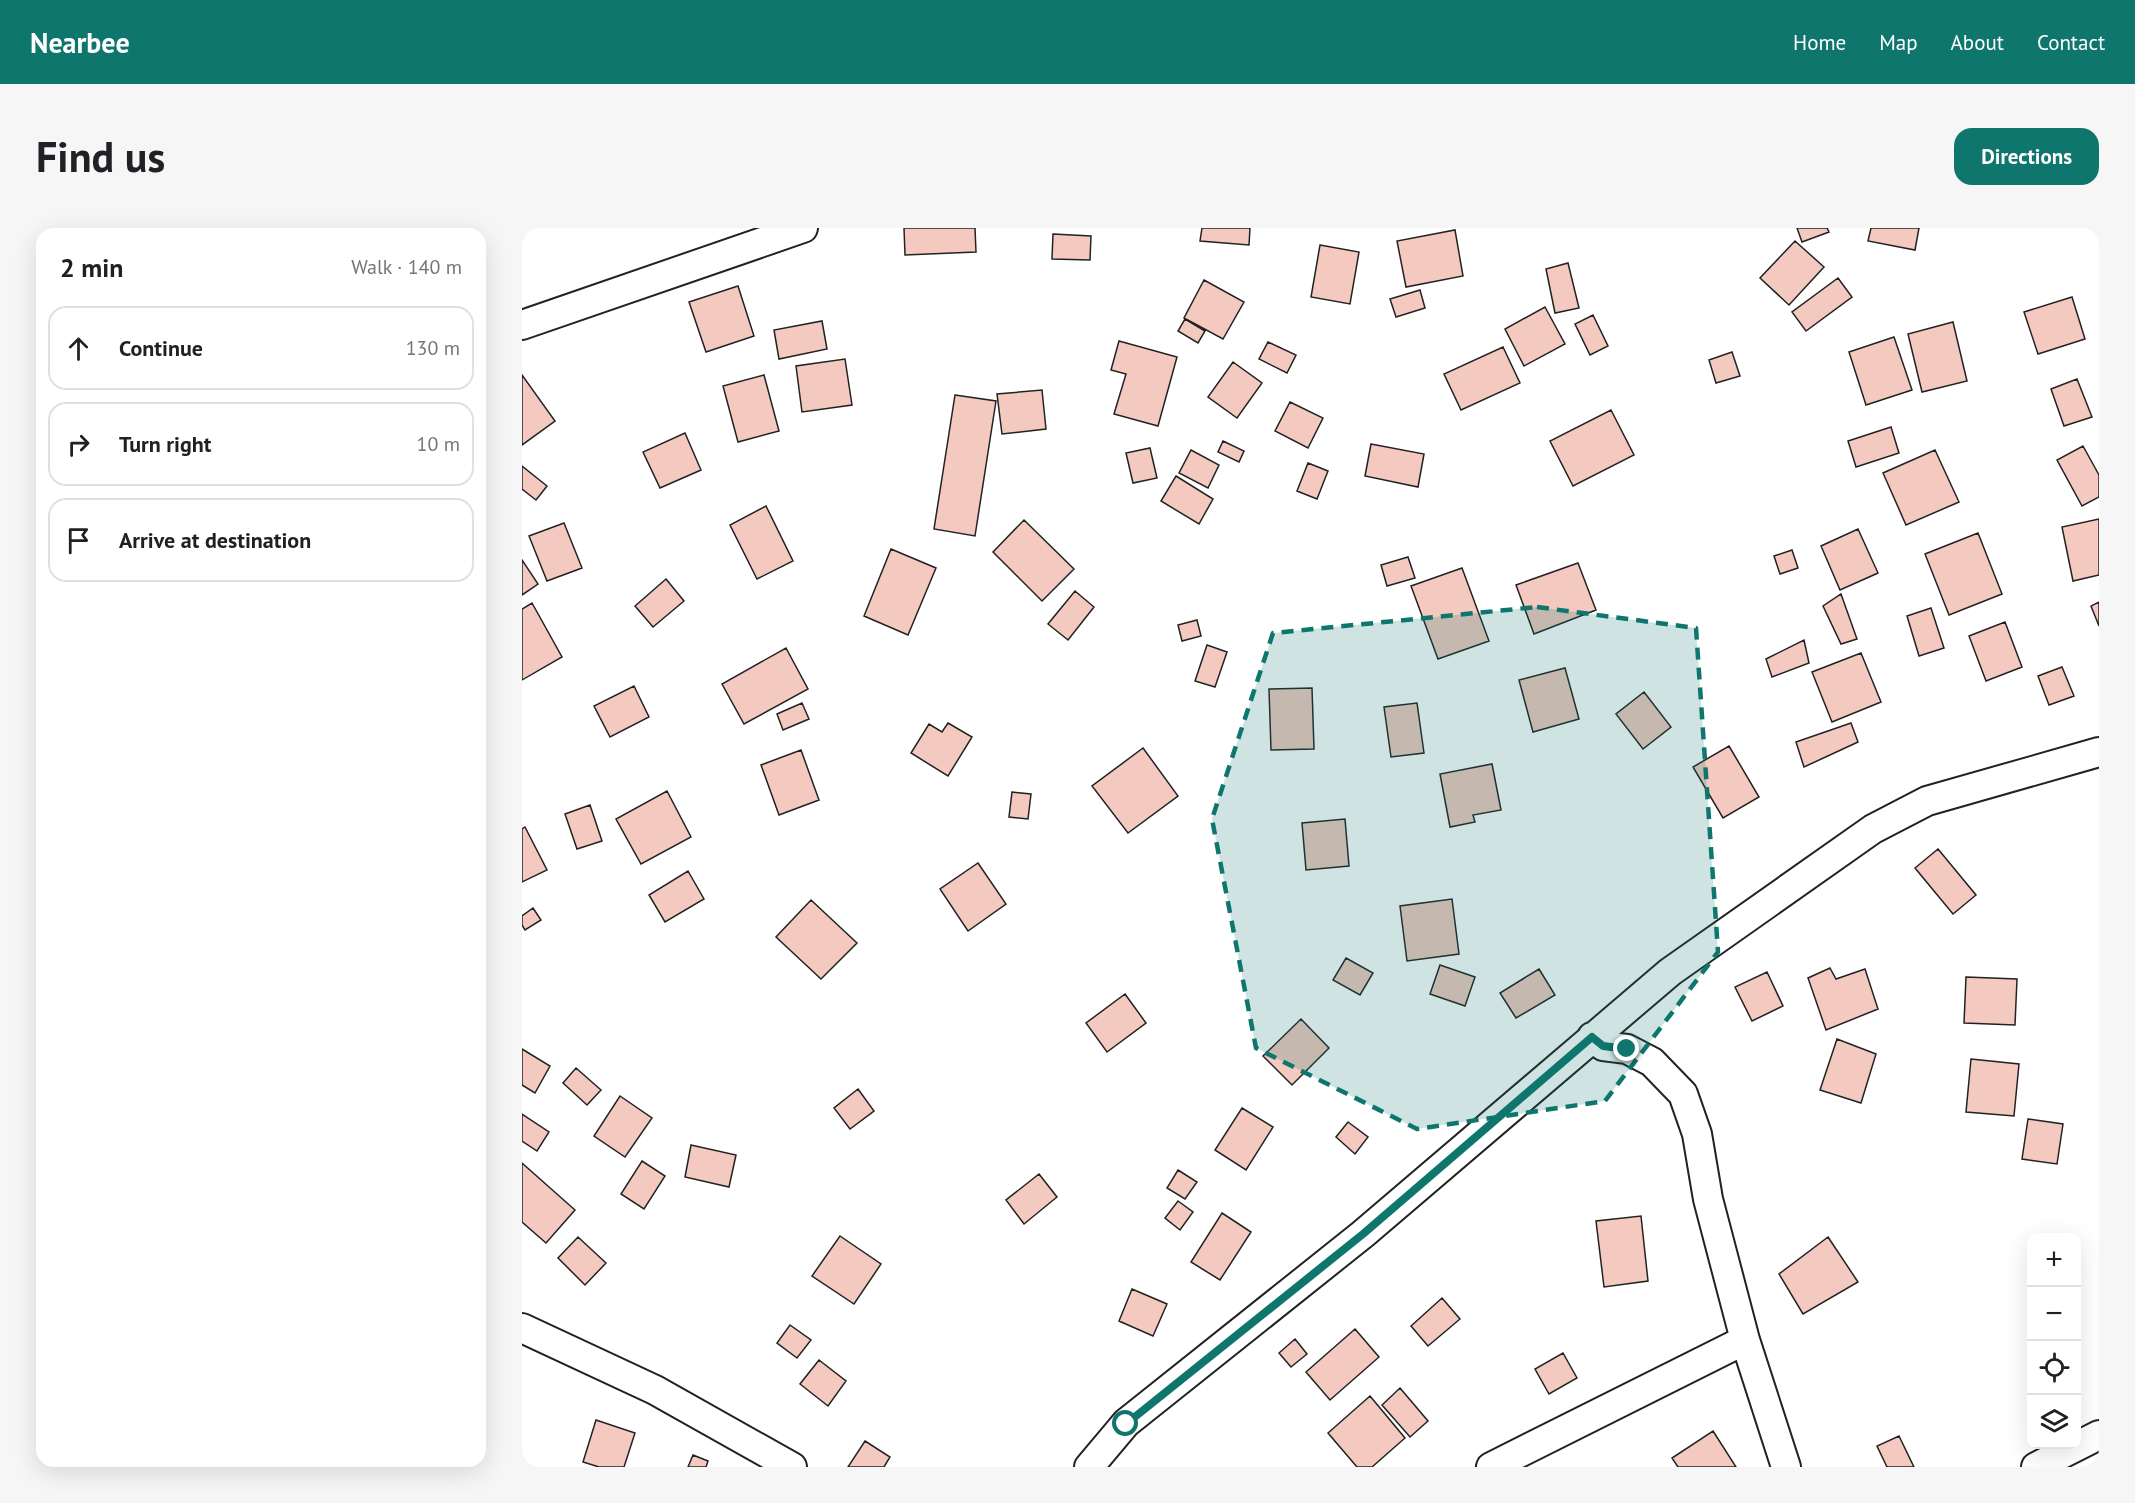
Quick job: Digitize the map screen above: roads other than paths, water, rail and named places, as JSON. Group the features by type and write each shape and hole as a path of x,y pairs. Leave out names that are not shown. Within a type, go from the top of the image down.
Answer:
{"street":[{"path":"522,325 803,228"},
{"path":"1089,1467 1126,1424 1363,1234 1670,972 1873,829 1927,801 2099,752"},
{"path":"1592,1037 1603,1046 1627,1049 1652,1062 1683,1094 1697,1134 1708,1199 1745,1340 1786,1467"},
{"path":"522,1328 655,1390 792,1467"},
{"path":"1491,1467 1745,1340"},
{"path":"2036,1467 2099,1435"}]}
